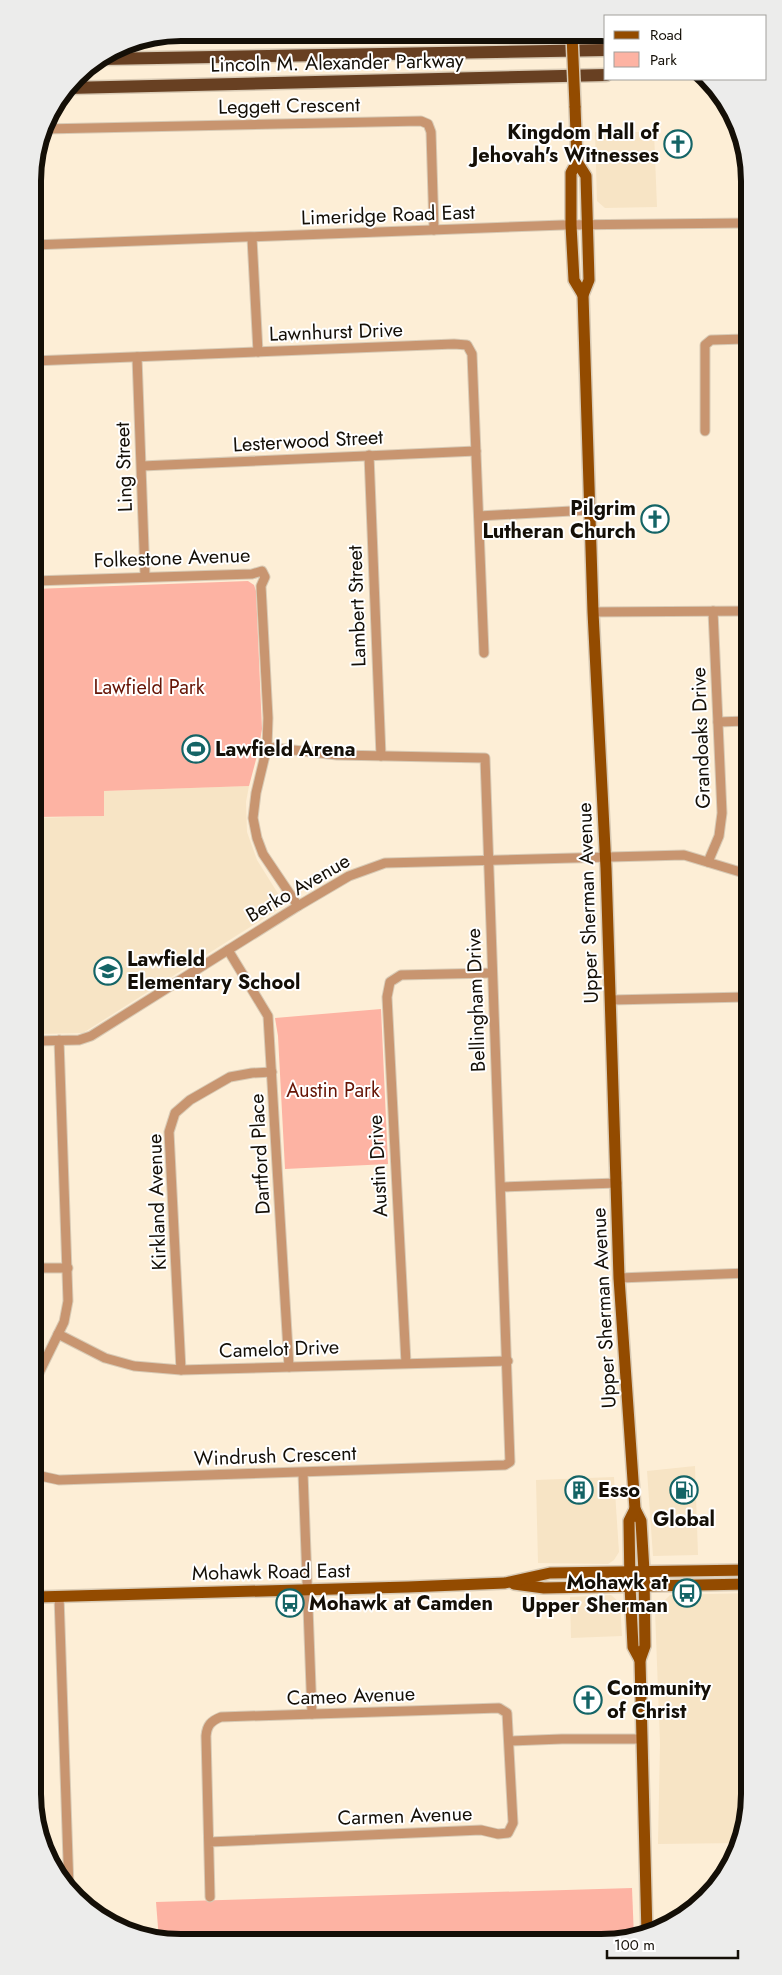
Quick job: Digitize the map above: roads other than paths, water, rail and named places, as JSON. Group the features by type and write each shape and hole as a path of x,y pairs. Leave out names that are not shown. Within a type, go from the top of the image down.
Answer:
{"highway":[{"name":"Lincoln M. Alexander Parkway","path":"115,58 604,50"},
{"name":"Lincoln M. Alexander Parkway","path":"77,88 604,75"}],"main road":[{"name":"Upper Sherman Avenue","path":"572,41 577,162 571,173 571,225 574,280 582,295 593,612 606,858 619,1278 635,1509 641,1521 644,1571 645,1646 640,1660 647,1926"},
{"name":"Upper Sherman Avenue","path":"577,162 586,176 588,225 589,280 582,295"},
{"name":"Upper Sherman Avenue","path":"635,1509 629,1521 630,1586 633,1647 640,1660"},
{"name":"Mohawk Road East","path":"505,1583 550,1573 740,1570"},
{"name":"Mohawk Road East","path":"41,1597 505,1583 544,1588 740,1584"}],"street":[{"name":"Leggett Crescent","path":"52,129 423,121 428,124 431,132 434,230"},
{"name":"Limeridge Road East","path":"42,245 571,225 741,223"},
{"path":"252,238 258,352"},
{"path":"705,431 705,345 711,340 741,339"},
{"name":"Lawnhurst Drive","path":"42,361 467,345 472,354 484,653"},
{"name":"Ling Street","path":"137,357 145,576"},
{"name":"Lesterwood Street","path":"142,466 476,451"},
{"name":"Lambert Street","path":"369,455 381,756"},
{"path":"479,516 590,510"},
{"name":"Folkestone Avenue","path":"42,581 252,574 262,571 265,577 262,586 268,718 267,747 253,818 263,854 298,906"},
{"name":"Grandoaks Drive","path":"708,862 719,836 722,813 713,611"},
{"path":"593,612 741,611"},
{"path":"718,722 741,722"},
{"name":"Bellingham Drive","path":"267,747 337,755 485,758 511,1459"},
{"name":"Berko Avenue","path":"41,1041 79,1040 91,1036 298,906 349,876 385,863 684,855 741,872"},
{"name":"Dartford Place","path":"228,950 268,1016 289,1367"},
{"name":"Austin Drive","path":"406,1362 387,997 390,982 401,975 492,973"},
{"path":"610,1000 740,996"},
{"path":"41,1368 64,1322 68,1301 58,1040"},
{"name":"Kirkland Avenue","path":"181,1370 169,1132 175,1113 190,1100 230,1077 252,1072 272,1072"},
{"path":"501,1187 617,1184"},
{"path":"41,1268 68,1268"},
{"path":"619,1278 740,1273"},
{"name":"Camelot Drive","path":"58,1334 105,1358 134,1366 181,1370 508,1360"},
{"name":"Windrush Crescent","path":"41,1476 60,1480 303,1473 505,1465 511,1459"},
{"path":"303,1473 312,1714"},
{"path":"59,1596 69,1877"},
{"name":"Cameo Avenue","path":"210,1897 206,1728 212,1721 221,1717 499,1708 508,1713 510,1741"},
{"path":"510,1741 642,1739"},
{"name":"Carmen Avenue","path":"209,1842 481,1830 498,1834 508,1833 513,1823 510,1741"}],"place":[{"name":"Kingdom Hall of Jehovah's Witnesses","path":"678,144"},
{"name":"Pilgrim Lutheran Church","path":"655,519"},
{"name":"Lawfield Arena","path":"196,749"},
{"name":"Lawfield Elementary School","path":"108,971"},
{"name":"Esso","path":"579,1490"},
{"name":"Global","path":"684,1490"},
{"name":"Mohawk at Upper Sherman","path":"687,1593"},
{"name":"Mohawk at Camden","path":"290,1603"},
{"name":"Community of Christ","path":"588,1700"}],"park label":[{"name":"Lawfield Park","path":"149,687"},
{"name":"Austin Park","path":"333,1090"}]}
